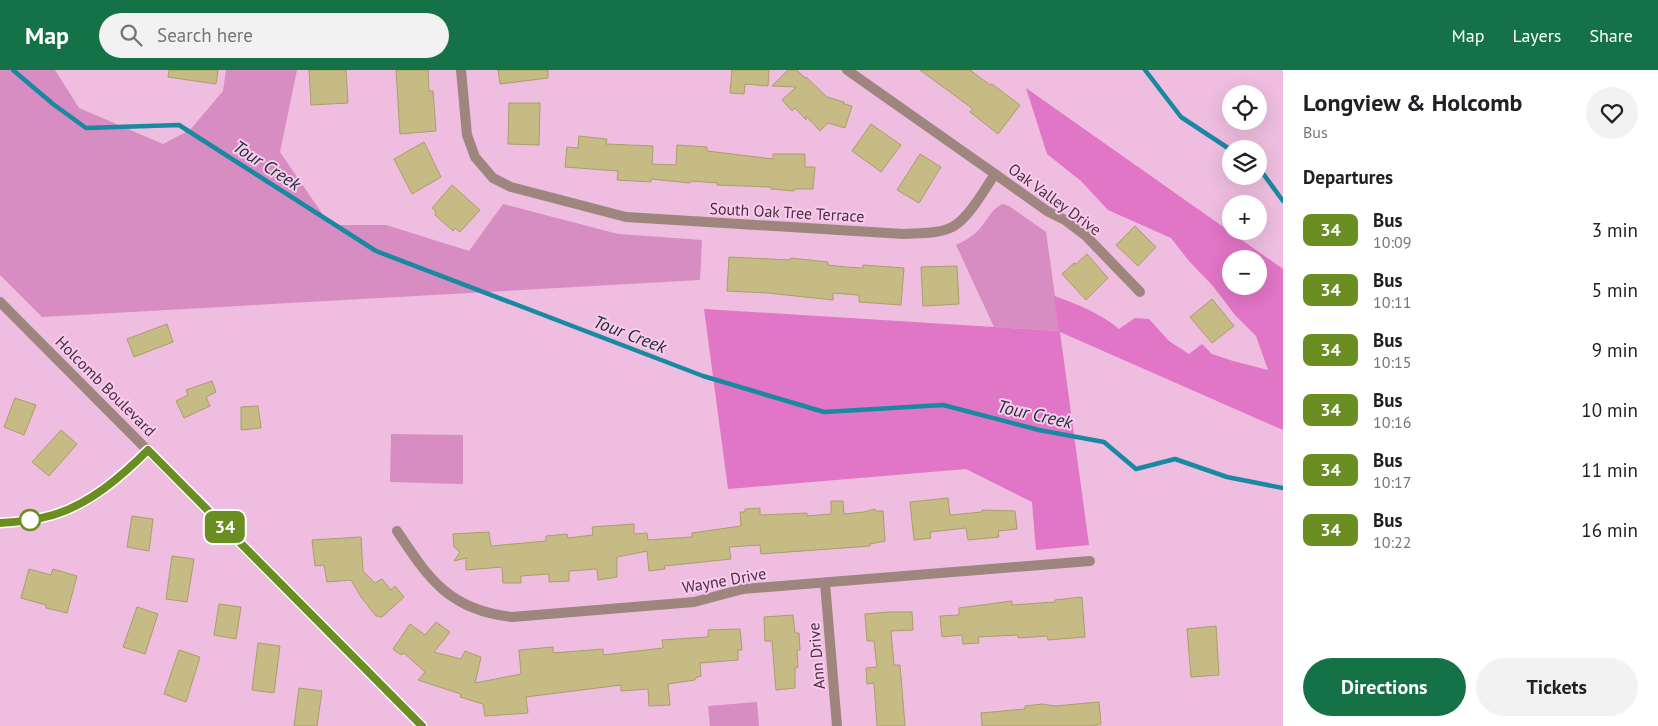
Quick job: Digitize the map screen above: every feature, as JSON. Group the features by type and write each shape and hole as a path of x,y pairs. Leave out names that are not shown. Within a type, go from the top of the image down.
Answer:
{"street":[{"name":"South Oak Tree Terrace","path":"461,70 467,135 475,157 492,178 511,187 626,218 904,234 932,232 954,226 970,211 995,174"},
{"path":"847,70 995,174"},
{"name":"Oak Valley Drive","path":"995,174 1086,236 1140,292"},
{"name":"Holcomb Boulevard","path":"0,302 422,726"},
{"path":"0,523 40,518 81,504 112,482 148,450"},
{"name":"Wayne Drive","path":"397,531 423,569 446,593 459,601 493,615 512,616 694,602 743,589 1090,562"},
{"name":"Ann Drive","path":"825,583 838,726"}],"shaded area":[{"path":"0,70 55,70 79,108 163,144 190,130 223,91 226,70 297,70 280,152 330,225 386,225 469,251 503,204 618,234 702,240 700,280 42,317 0,275"},
{"path":"1026,88 1222,226 1222,240 1242,240 1256,250 1222,250 1222,295 1267,295 1267,258 1283,269 1283,430 1060,332 1089,545 1036,550 1032,502 966,469 728,489 704,309 1059,331 1054,296 1096,314 1119,329 1135,318 1149,319 1169,341 1189,354 1202,344 1212,354 1268,370 1256,336 1235,315 1213,286 1189,261 1171,238 1108,210 1081,181 1047,154"},
{"path":"1003,204 1009,206 1046,232 1060,331 994,327 956,245 977,232 995,209"},
{"path":"391,434 463,435 463,484 390,482"},
{"path":"757,702 759,726 710,726 708,706"}],"building":[{"path":"169,70 218,70 216,84 168,77"},
{"path":"309,70 346,70 348,103 311,105"},
{"path":"396,70 428,70 429,91 433,91 436,131 400,134"},
{"path":"498,70 548,70 548,78 500,84"},
{"path":"732,70 769,70 768,86 745,84 744,94 730,93"},
{"path":"788,70 797,70 827,97 852,106 845,128 828,123 820,131 806,116 806,120 795,108 792,111 782,100 796,87 772,86"},
{"path":"920,70 970,70 1020,105 998,134 970,112 973,109"},
{"path":"509,103 540,103 539,145 508,144"},
{"path":"871,124 901,145 881,172 852,151"},
{"path":"579,136 607,139 606,144 653,146 652,164 676,165 677,145 707,147 707,151 773,159 773,154 805,154 805,167 815,167 813,189 794,189 794,191 771,189 771,187 717,185 718,183 690,181 690,183 651,179 651,182 617,180 618,171 565,167 567,147 578,148"},
{"path":"424,142 441,177 412,194 394,159"},
{"path":"920,154 941,167 919,203 897,190"},
{"path":"452,185 480,210 460,232 455,228 453,231 435,215 436,212 432,208"},
{"path":"1135,226 1156,247 1138,266 1116,245"},
{"path":"1087,254 1108,278 1086,300 1062,274"},
{"path":"729,257 790,260 791,258 828,262 828,265 846,267 863,268 863,265 904,268 901,305 859,302 859,295 833,293 833,300 727,291"},
{"path":"957,266 959,304 923,306 921,267"},
{"path":"1212,299 1234,326 1212,343 1190,317"},
{"path":"167,324 173,342 134,357 127,339"},
{"path":"212,381 216,392 206,397 210,406 184,418 176,401 188,395 186,390"},
{"path":"15,398 36,405 24,435 4,427"},
{"path":"258,406 261,428 241,430 241,407"},
{"path":"61,430 77,444 49,476 32,462"},
{"path":"948,498 950,515 982,512 982,510 1015,511 1017,529 998,531 999,537 968,540 966,528 930,532 931,538 914,540 910,502"},
{"path":"831,501 843,501 844,514 875,509 875,511 883,511 885,541 870,544 870,546 761,554 760,545 729,547 731,559 664,566 665,569 649,571 647,551 617,557 617,577 598,580 597,569 569,571 569,581 549,582 549,574 521,576 521,583 503,583 502,567 466,570 466,558 454,561 460,552 454,547 453,534 489,532 491,546 546,541 546,536 567,534 568,538 593,535 592,527 634,524 634,534 647,533 648,540 692,537 692,533 741,526 740,512 745,512 745,509 760,508 760,515 807,513 807,516 831,514"},
{"path":"132,516 153,519 149,551 127,547"},
{"path":"361,537 363,571 375,583 382,579 391,590 395,586 404,597 382,617 376,616 351,580 327,582 324,565 315,566 312,540"},
{"path":"172,556 194,559 187,602 166,599"},
{"path":"29,569 51,575 53,569 77,576 67,613 46,608 46,605 21,598"},
{"path":"1082,597 1085,637 1048,640 1047,636 1018,638 1018,635 978,637 979,643 963,644 962,635 942,637 940,616 959,615 959,608 1012,601 1012,605 1055,602 1055,600"},
{"path":"219,604 241,607 236,639 214,635"},
{"path":"137,607 158,614 145,654 123,647"},
{"path":"912,612 913,630 891,631 894,665 900,665 905,726 877,726 874,683 867,684 866,668 877,667 874,641 867,641 865,614"},
{"path":"793,615 795,633 799,633 800,650 797,650 798,667 795,668 795,688 776,690 772,641 765,641 764,617"},
{"path":"436,622 450,632 434,652 461,659 465,651 481,657 475,683 521,674 519,650 553,647 553,653 603,649 603,655 663,648 662,640 708,637 708,630 740,629 742,650 738,650 738,660 700,663 701,676 695,678 695,680 668,684 670,705 649,706 648,689 621,691 621,685 526,697 528,713 485,716 483,704 460,697 461,694 418,680 425,672 404,653 401,655 393,649 410,624 425,635"},
{"path":"1216,626 1219,675 1191,677 1187,629"},
{"path":"258,643 280,646 274,693 252,690"},
{"path":"179,650 200,657 186,702 164,694"},
{"path":"299,688 322,691 317,726 294,726"},
{"path":"1099,702 1101,724 1092,726 982,726 981,713 1025,709 1025,706 1042,704 1055,706"}],"waterway":[{"name":"Tour Creek","path":"13,70 53,104 86,128 179,125 376,251 703,376 824,412 943,405 1039,430 1104,442 1136,469 1175,459 1227,477 1283,488"},
{"path":"1145,70 1181,117 1222,144"},
{"path":"1267,179 1283,201"}],"bus line":[{"name":"34","path":"0,523 40,518 81,504 112,482 148,450 422,726"}]}
